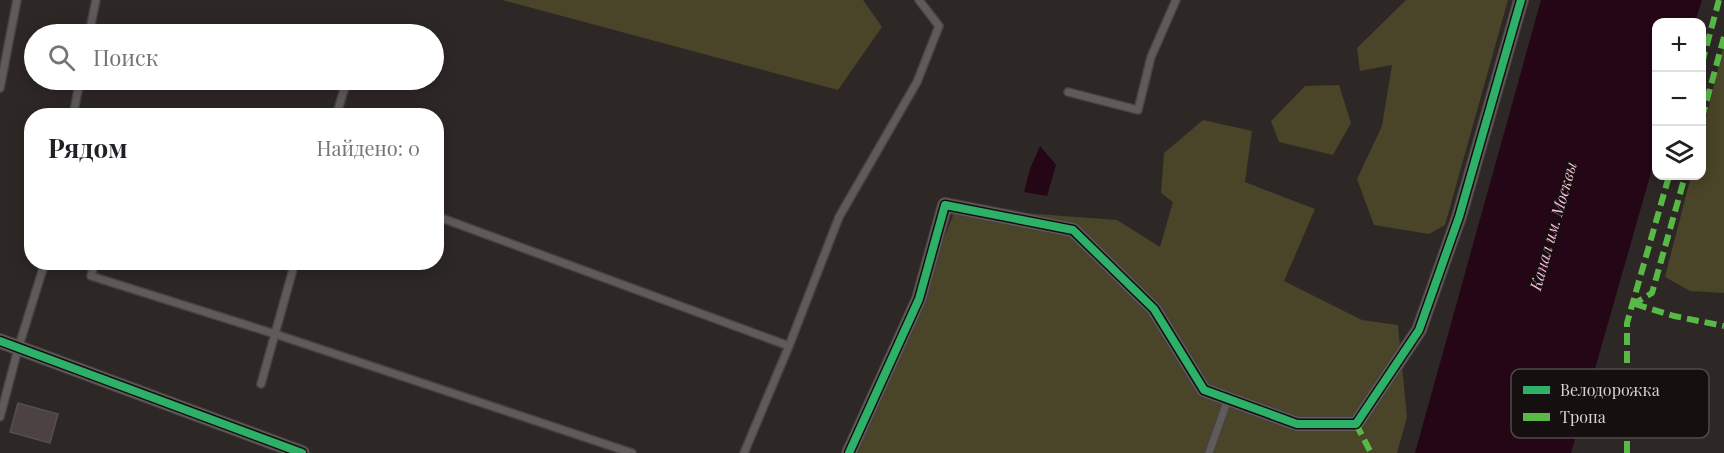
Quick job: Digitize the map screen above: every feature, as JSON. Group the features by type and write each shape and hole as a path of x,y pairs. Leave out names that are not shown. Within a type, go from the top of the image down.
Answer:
{"street":[{"path":"849,453 919,299 945,205 1072,230 1155,309 1204,390 1297,424 1356,424 1419,330 1459,217 1521,0"},
{"path":"0,341 302,453"}],"lane":[{"path":"0,88 17,0"},
{"path":"91,24 96,0"},
{"path":"744,453 839,217 917,82 939,26 919,0"},
{"path":"1068,92 1138,110 1151,57 1176,0"},
{"path":"75,108 78,90"},
{"path":"338,108 344,90"},
{"path":"444,219 789,346"},
{"path":"0,417 43,270"},
{"path":"92,270 91,276 275,334 632,453"},
{"path":"261,384 293,270"},
{"path":"1209,453 1228,399"}],"shaded area":[{"path":"502,0 863,0 882,27 838,90"},
{"path":"1406,0 1508,0 1445,225 1429,234 1374,225 1357,179 1382,126 1392,65 1360,71 1357,48"},
{"path":"1724,45 1724,293 1690,291 1665,277 1690,180 1706,180 1706,118"},
{"path":"1339,85 1351,123 1333,155 1279,142 1271,121 1305,86"},
{"path":"1203,120 1252,131 1245,182 1315,209 1284,281 1362,320 1398,325 1407,417 1397,453 858,453 956,208 1117,220 1160,247 1173,202 1161,193 1164,153"}],"water":[{"name":"Канал им. Москвы","path":"1541,0 1702,0 1696,18 1652,18 1652,169 1595,369 1511,369 1511,438 1575,438 1571,453 1415,453"},
{"path":"1040,146 1056,165 1047,196 1024,192 1030,169"}],"building":[{"path":"18,403 58,414 50,443 10,432"}],"marked path":[{"path":"1706,48 1719,0"},
{"path":"1706,103 1724,37"},
{"path":"1627,369 1627,323 1668,180"},
{"path":"1632,305 1652,293 1684,180"},
{"path":"1635,304 1674,316 1724,326"},
{"path":"1356,424 1371,453"},
{"path":"1627,438 1627,453"}],"cycle path":[{"path":"849,453 919,299 945,205 1073,230 1154,309 1204,390 1297,424 1356,424 1419,330 1459,217 1521,0"},
{"path":"0,341 302,453"}]}
